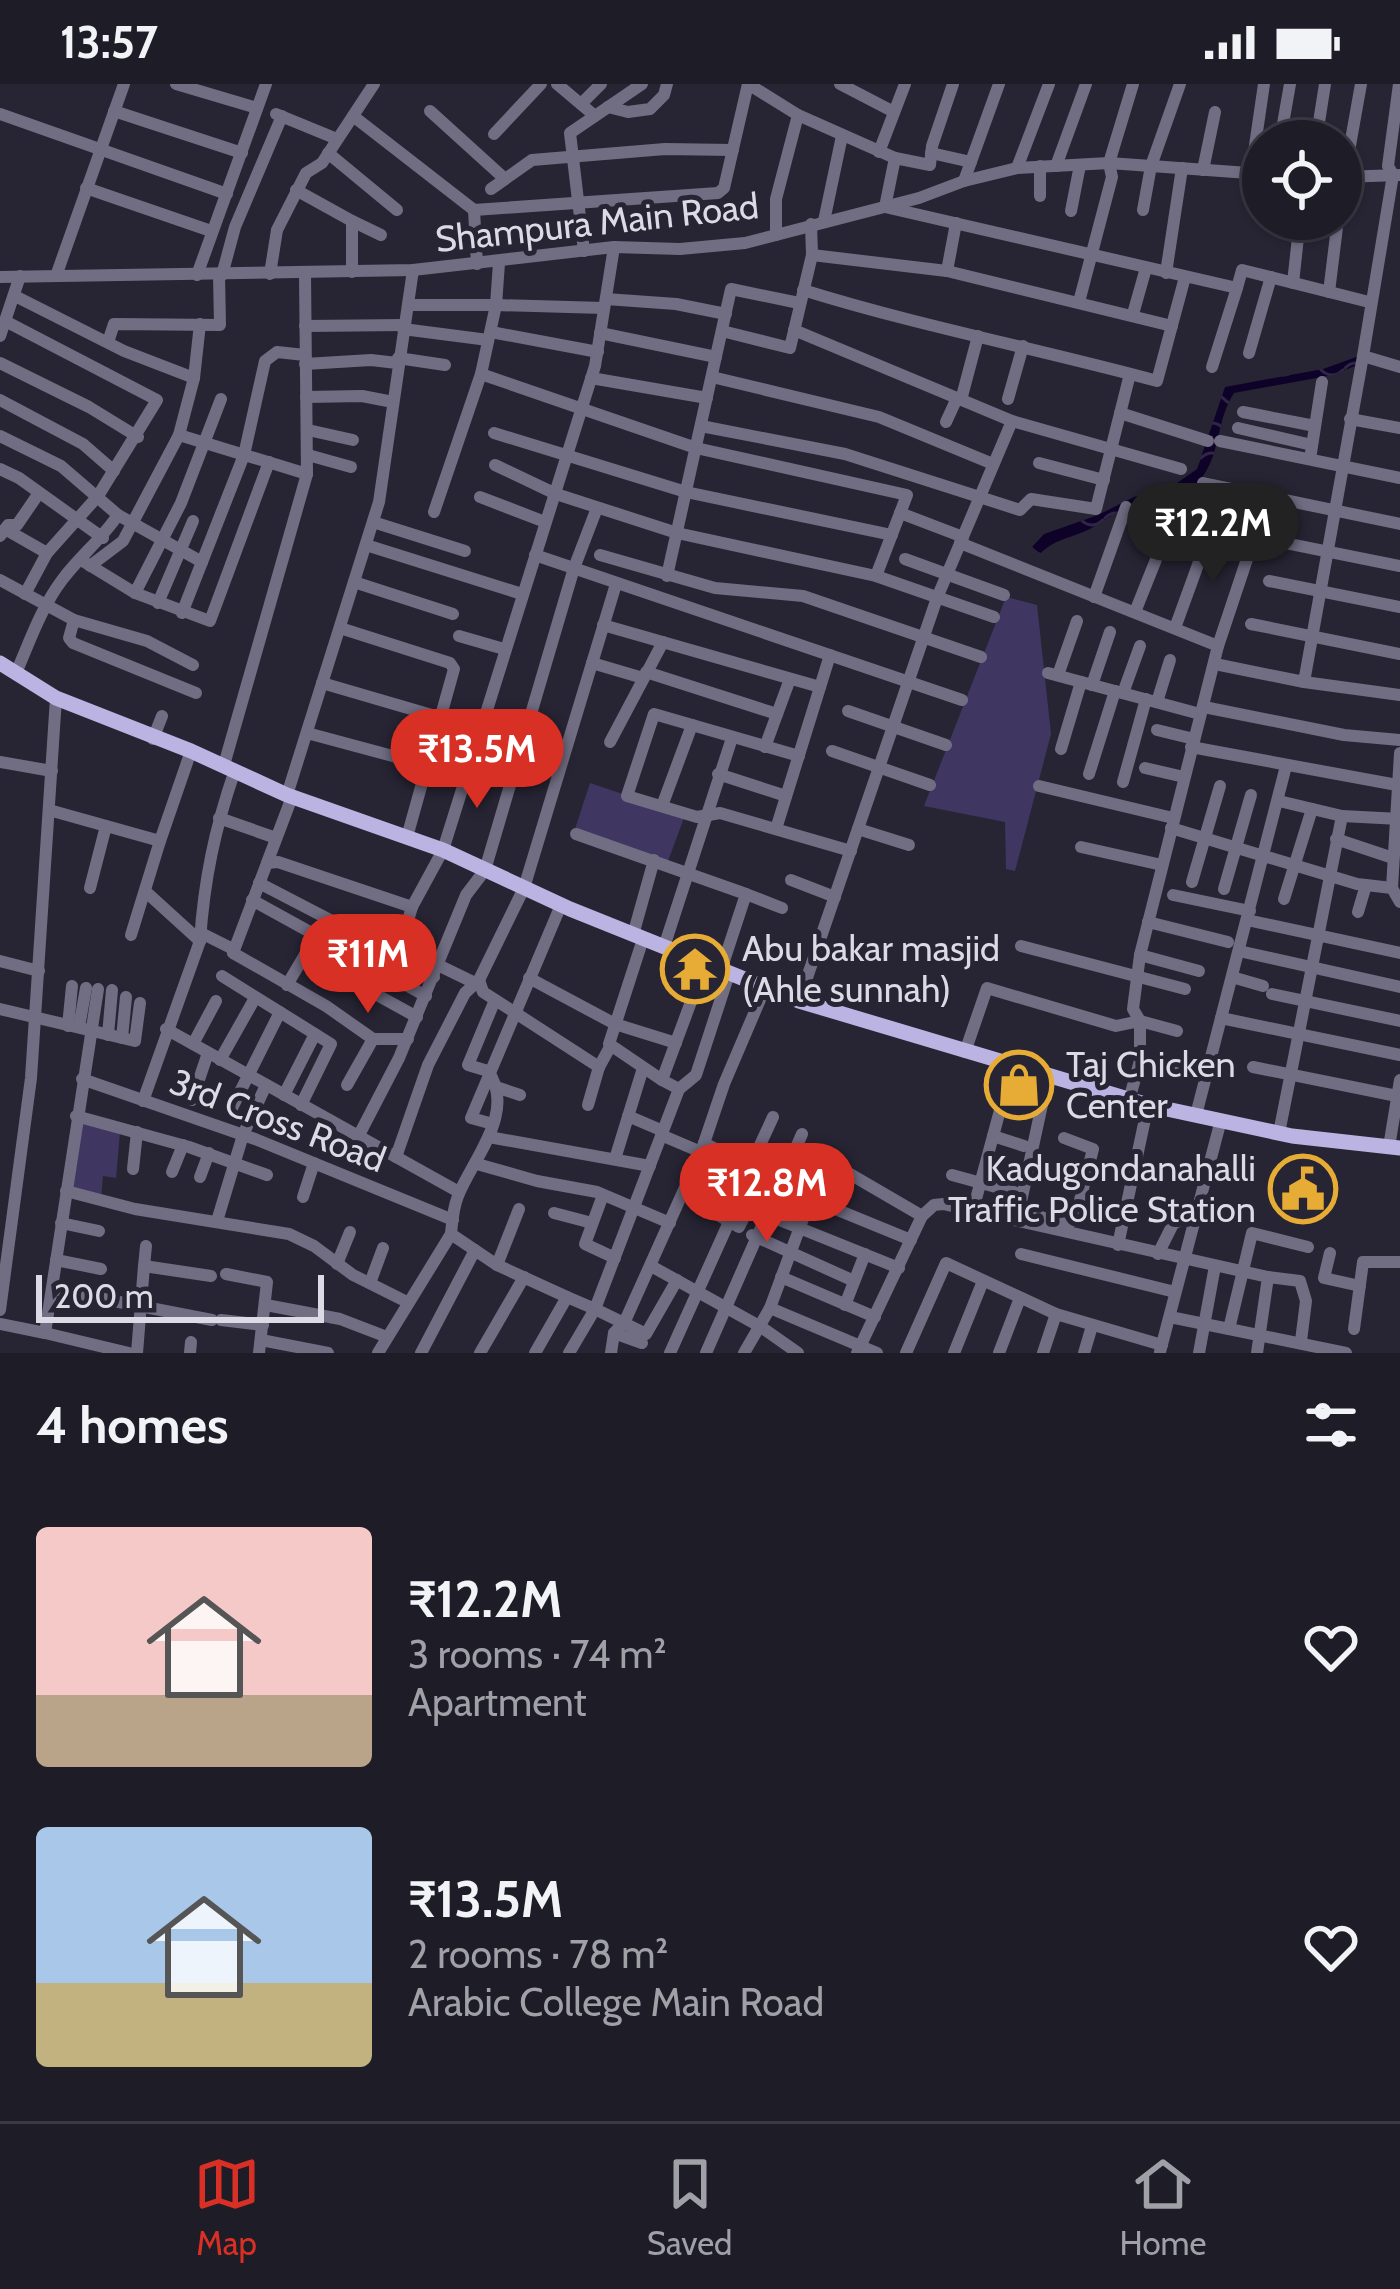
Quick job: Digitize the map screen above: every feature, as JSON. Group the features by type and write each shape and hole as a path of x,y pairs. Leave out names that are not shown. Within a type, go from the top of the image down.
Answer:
{"main road":[{"path":"0,663 56,698 290,796 442,850 561,905 764,988 1148,1105 1279,1133 1395,1148"}],"street":[{"path":"56,276 124,84"},
{"path":"176,84 257,108"},
{"path":"197,275 266,84"},
{"path":"270,274 277,230 296,190 306,173 320,166 374,84"},
{"path":"494,134 541,84"},
{"path":"557,84 581,104 602,112 650,109 664,95 667,84"},
{"path":"581,104 602,84"},
{"path":"584,251 570,133 642,84"},
{"path":"353,116 474,210 722,191 748,84 842,136 895,158 930,165 953,84"},
{"path":"841,84 894,112"},
{"path":"879,152 904,84"},
{"path":"964,181 999,84"},
{"path":"1017,168 1049,84"},
{"path":"1056,166 1086,84"},
{"path":"1079,302 1112,177 1109,163 1133,84"},
{"path":"1142,210 1151,166 1180,84"},
{"path":"1261,120 1264,84"},
{"path":"1284,120 1290,84"},
{"path":"1319,120 1325,84"},
{"path":"1353,120 1360,84"},
{"path":"1397,175 1388,166 1399,84"},
{"path":"114,111 242,153"},
{"path":"430,111 506,179"},
{"path":"1203,170 1215,112"},
{"path":"0,114 227,194"},
{"path":"108,342 114,324 220,325 220,275 278,115 337,139"},
{"path":"776,235 776,199 798,115"},
{"path":"722,331 790,348 842,136"},
{"path":"490,189 532,160 664,149 733,150"},
{"path":"328,153 397,210"},
{"path":"931,153 970,162"},
{"path":"895,158 885,207 1237,288"},
{"name":"Shampura Main Road","path":"0,277 413,270 614,247 680,249 745,243 1017,168 1109,163 1242,172"},
{"path":"1071,211 1080,165"},
{"path":"1040,166 1040,196"},
{"path":"1166,273 1182,168"},
{"path":"1362,176 1397,175"},
{"path":"1304,682 1369,302 1397,175"},
{"path":"86,188 211,231"},
{"path":"296,190 381,235"},
{"path":"474,210 477,264"},
{"path":"352,221 352,272"},
{"path":"946,272 956,224"},
{"path":"1293,283 1298,240"},
{"path":"1329,292 1335,240"},
{"path":"403,937 412,907 442,850 556,494 598,352 614,247"},
{"path":"812,255 946,272 1172,326"},
{"path":"434,512 482,374 499,263"},
{"path":"1133,314 1146,268"},
{"path":"407,1039 373,1040 330,1009 235,956 233,949 277,838 373,521 397,406 397,360 413,270"},
{"path":"1212,367 1242,270 1369,302"},
{"path":"143,1101 201,937 204,879 229,768 307,474 305,274"},
{"path":"0,336 20,276"},
{"path":"1249,353 1270,277"},
{"path":"668,576 731,290 801,296 1157,381 1185,278"},
{"path":"15,296 194,378"},
{"path":"408,305 676,304 726,314"},
{"path":"7,322 157,400 98,496 46,553 25,594"},
{"path":"86,563 114,550 179,435 194,378 200,324"},
{"path":"304,326 404,327 598,352"},
{"path":"794,330 1012,421 1181,470"},
{"path":"601,333 716,357"},
{"path":"946,422 959,399 978,336"},
{"path":"1008,399 1023,346"},
{"path":"182,613 244,455 268,357 277,352 305,360 445,365"},
{"path":"1363,356 1400,367"},
{"path":"0,363 138,436"},
{"path":"482,374 696,448 907,494 877,576"},
{"path":"701,426 845,454 1020,510 1031,499 1096,509 1130,374"},
{"path":"712,377 879,417 993,464"},
{"path":"591,378 707,398"},
{"path":"1311,452 1322,382"},
{"path":"306,398 362,396 397,406"},
{"path":"135,593 221,399"},
{"path":"0,400 83,444 114,471"},
{"path":"1243,412 1315,426"},
{"path":"1120,413 1214,441 1311,452"},
{"path":"1351,419 1400,428"},
{"path":"799,1000 938,598 1012,421"},
{"path":"1238,428 1342,465 1400,478"},
{"path":"308,430 353,440"},
{"path":"494,433 686,492 892,535"},
{"path":"179,435 307,474"},
{"path":"0,436 61,466 118,515 202,562"},
{"path":"308,455 352,466"},
{"path":"207,621 212,620 269,462"},
{"path":"1039,463 1104,480"},
{"path":"495,465 556,494 677,533 877,576 994,617"},
{"path":"0,469 103,538"},
{"path":"1203,483 1400,524"},
{"path":"3,532 16,525 39,493"},
{"path":"480,497 545,522"},
{"path":"358,1137 417,1017 466,895 485,870 574,568 597,508"},
{"path":"1094,597 1126,508"},
{"path":"1135,612 1175,512 1254,538 1400,566"},
{"path":"900,513 1219,646"},
{"path":"16,673 44,606 86,563 118,515"},
{"path":"158,603 193,521"},
{"path":"373,521 465,551"},
{"path":"1175,628 1212,526"},
{"path":"3,532 46,553"},
{"path":"1129,1100 1140,1060 1140,1021 1132,1009 1140,956 1219,646 1254,538"},
{"path":"366,545 523,594"},
{"path":"535,555 962,700"},
{"path":"601,555 715,588 803,596 981,657"},
{"path":"905,559 1004,596"},
{"path":"86,563 135,593 220,628"},
{"path":"0,580 74,620 143,639 194,665"},
{"path":"1269,581 1400,607"},
{"path":"354,582 453,614"},
{"path":"396,1157 428,1065 464,993 478,982 524,888 616,584"},
{"path":"74,620 69,638 73,644 196,693"},
{"path":"1077,622 1053,674 1152,701 1344,735 1400,740"},
{"path":"1251,624 1400,654"},
{"path":"603,625 820,687"},
{"path":"340,628 451,664 454,669 406,837"},
{"path":"1061,749 1110,632"},
{"path":"459,636 503,649"},
{"path":"610,742 663,642"},
{"path":"1089,774 1140,646"},
{"path":"776,829 830,655"},
{"path":"1123,782 1170,660"},
{"path":"592,663 777,714"},
{"path":"1215,664 1400,695"},
{"path":"765,747 790,680"},
{"path":"322,683 442,718"},
{"path":"0,1310 36,1020 56,698"},
{"path":"628,703 799,756"},
{"path":"848,711 946,745"},
{"path":"655,714 627,796 704,818"},
{"path":"153,739 162,716"},
{"path":"662,806 692,725"},
{"path":"1157,730 1193,744 1286,766 1397,784"},
{"path":"307,733 430,766"},
{"path":"664,947 732,738"},
{"path":"130,935 191,751"},
{"path":"832,751 930,785"},
{"path":"1400,753 1392,889 1400,902"},
{"path":"0,762 52,771"},
{"path":"1196,1115 1232,977 1233,947 1249,915 1286,766"},
{"path":"1145,768 1184,777"},
{"path":"718,775 786,796"},
{"path":"1039,786 1172,823 1204,838 1392,889"},
{"path":"1192,882 1220,786"},
{"path":"1224,889 1251,795"},
{"path":"1279,801 1342,816 1398,819"},
{"path":"1284,899 1312,808"},
{"path":"49,810 160,841"},
{"path":"704,818 720,813 851,851"},
{"path":"1279,1133 1342,816"},
{"path":"219,818 277,838"},
{"path":"90,888 106,826"},
{"path":"858,829 909,845"},
{"path":"576,834 782,908"},
{"path":"1336,838 1393,858"},
{"path":"1081,847 1162,865"},
{"path":"588,1106 610,1047 654,860"},
{"path":"267,863 278,862 412,907"},
{"path":"790,880 835,897"},
{"path":"259,883 336,923"},
{"path":"1358,912 1366,885"},
{"path":"145,891 201,937 233,949"},
{"path":"569,1353 595,1309 679,1089 696,1075 718,969 746,894"},
{"path":"1173,895 1316,937 1400,952"},
{"path":"252,901 426,996"},
{"path":"561,905 471,1118 491,1131 650,1166"},
{"path":"1148,922 1310,970 1400,987"},
{"path":"287,985 316,936"},
{"path":"362,938 436,971 478,982"},
{"path":"1021,946 1185,989"},
{"path":"1140,956 1198,971"},
{"path":"0,962 39,971"},
{"path":"321,964 417,1017"},
{"path":"662,1080 676,1043 718,969"},
{"path":"222,976 329,1041 332,1048 301,1105"},
{"path":"1232,977 1303,1001 1400,1021"},
{"path":"529,978 615,1024 676,1043"},
{"path":"478,982 495,1000 599,1067"},
{"path":"45,1333 82,1079 94,1031 92,988 94,1031"},
{"path":"611,1353 614,1333 625,1322 703,1147 764,988"},
{"path":"965,1052 987,988 1116,1027 1140,1021 1177,1031"},
{"path":"192,1100 214,1056 255,998"},
{"path":"0,1009 136,1040 133,1000"},
{"path":"379,1353 452,1227 459,1192 491,1131 496,1087 488,1071 469,1065 495,1000"},
{"path":"193,1044 216,1001"},
{"path":"284,1095 330,1009"},
{"path":"230,1112 280,1012"},
{"path":"1221,1018 1400,1054"},
{"path":"166,1029 459,1192"},
{"path":"347,1084 373,1040"},
{"path":"610,1047 679,1089"},
{"path":"1140,1060 1176,1070"},
{"path":"973,1210 1012,1066"},
{"path":"1253,1067 1399,1090 1395,1148"},
{"path":"615,1159 643,1068"},
{"path":"1048,1077 1019,1211 1066,1224 1075,1220 1093,1149 1064,1138"},
{"name":"3rd Cross Road","path":"82,1079 314,1163 452,1227 496,1264 625,1322"},
{"path":"217,1221 243,1135 266,1085"},
{"path":"496,1087 520,1095"},
{"path":"1118,1245 1148,1105"},
{"path":"76,1116 209,1153 267,1175"},
{"path":"628,1116 732,1157 711,1212 789,1254 854,1281"},
{"path":"748,1171 773,1117"},
{"path":"905,1353 946,1263 1056,1314 1161,1349 1221,1120"},
{"path":"134,1169 136,1132"},
{"path":"706,1353 802,1134"},
{"path":"993,1136 1024,1146"},
{"path":"172,1172 183,1145"},
{"path":"797,1150 806,1149 922,1216"},
{"path":"200,1177 209,1153"},
{"path":"303,1197 314,1163"},
{"path":"477,1164 603,1195 670,1223"},
{"path":"732,1164 911,1240"},
{"path":"952,1175 1014,1192"},
{"path":"670,1353 698,1291 762,1179"},
{"path":"66,1191 135,1209 289,1234 407,1302"},
{"path":"603,1195 585,1244 614,1258"},
{"path":"744,1353 770,1309 810,1200"},
{"path":"859,1349 922,1216 934,1205 1300,1281 1306,1301 1301,1341"},
{"path":"496,1264 519,1208"},
{"path":"554,1213 592,1222"},
{"path":"767,1215 899,1268"},
{"path":"1158,1254 1173,1224 1184,1218"},
{"path":"61,1222 99,1231"},
{"path":"337,1264 350,1232"},
{"path":"1229,1329 1252,1233 1308,1247"},
{"path":"0,1324 133,1353 146,1246"},
{"path":"370,1283 383,1248"},
{"path":"421,1353 475,1250"},
{"path":"1330,1253 1324,1278 1360,1286"},
{"path":"845,1305 865,1254"},
{"path":"1022,1254 1174,1292"},
{"path":"56,1260 101,1269"},
{"path":"1354,1329 1363,1262 1400,1262"},
{"path":"651,1265 761,1327 781,1348 798,1353"},
{"path":"144,1266 267,1282 260,1347 328,1353"},
{"path":"1199,1353 1216,1266"},
{"path":"781,1276 875,1317"},
{"path":"481,1353 524,1277"},
{"path":"1257,1353 1268,1277"},
{"path":"625,1322 646,1334 677,1280"},
{"path":"954,1353 983,1281"},
{"path":"52,1289 263,1325"},
{"path":"536,1353 567,1298"},
{"path":"999,1353 1020,1298"},
{"path":"266,1305 340,1318 387,1337"},
{"path":"770,1309 877,1353"},
{"path":"1043,1353 1056,1314"},
{"path":"1170,1317 1346,1353"},
{"path":"1084,1353 1092,1326"},
{"path":"614,1333 642,1343"},
{"path":"1124,1353 1129,1336"}],"shaded area":[{"path":"1006,597 1037,605 1051,734 1015,871 1006,869 1005,822 924,806"},
{"path":"590,783 685,815 668,861 575,829"},
{"path":"81,1121 120,1132 116,1178 103,1176 101,1198 71,1189"}],"water":[{"path":"1359,356 1357,365 1333,375 1234,393 1212,460 1195,485 1139,499 1040,554 1032,547 1044,534 1177,483 1197,469 1225,387 1323,369"}],"place":[{"name":"Abu bakar masjid (Ahle sunnah)","path":"695,969"},
{"name":"Taj Chicken Center","path":"1019,1085"},
{"name":"Kadugondanahalli Traffic Police Station","path":"1303,1189"}]}
